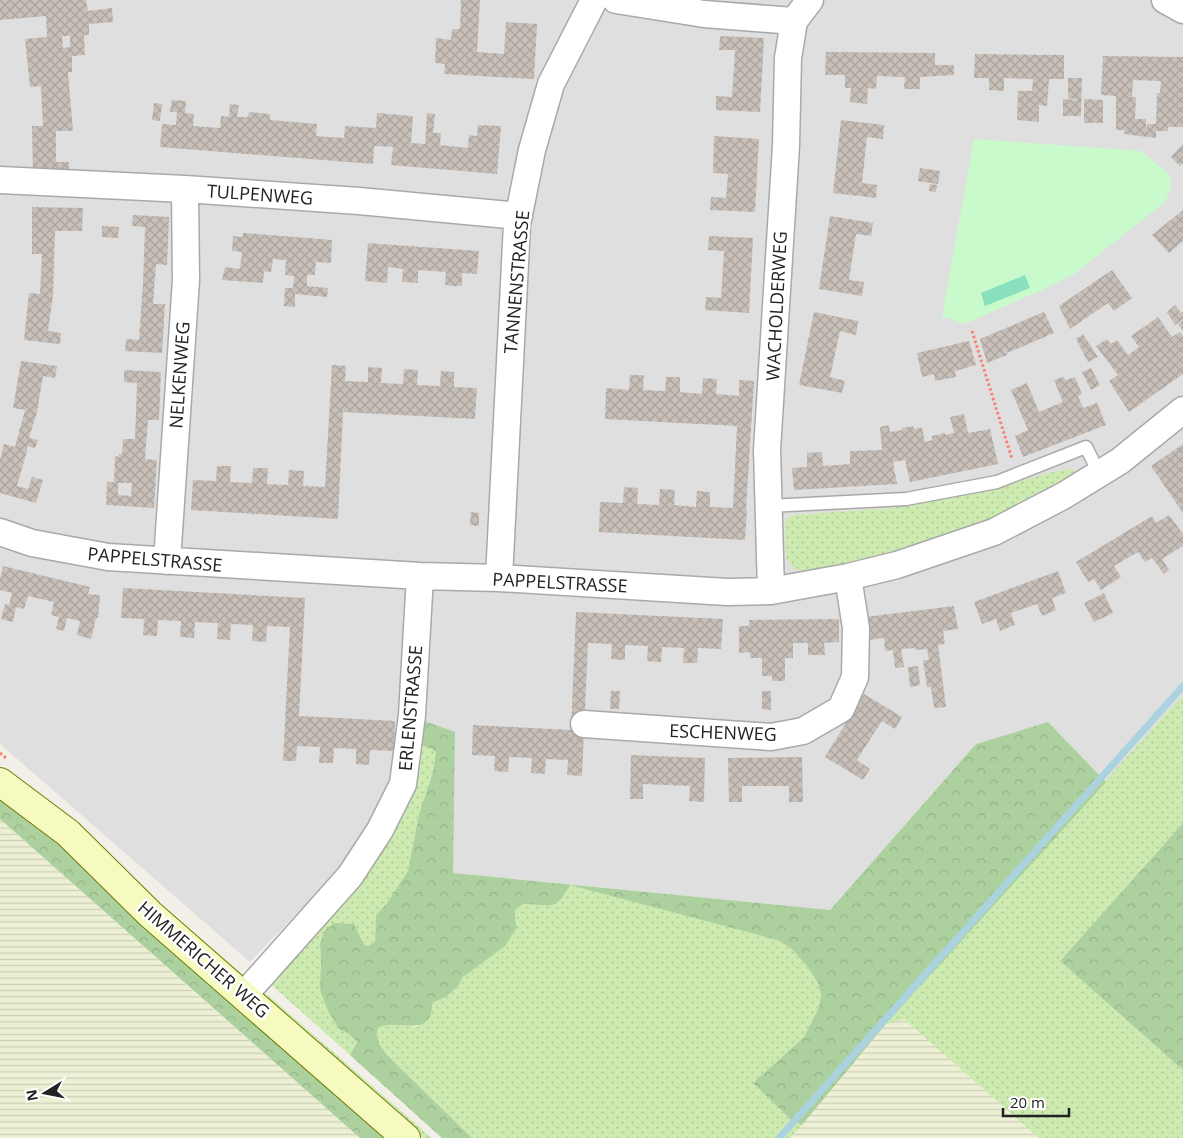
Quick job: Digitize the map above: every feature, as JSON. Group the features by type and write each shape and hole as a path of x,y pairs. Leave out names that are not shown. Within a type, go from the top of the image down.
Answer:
{"street":[{"name":"TANNENSTRASSE","path":"499,578 517,224 532,150 551,84 594,0"},
{"path":"616,0 704,14 794,21 810,0"},
{"path":"1165,0 1183,10"},
{"name":"WACHOLDERWEG","path":"771,590 767,450 785,156 788,58 794,21"},
{"name":"TULPENWEG","path":"0,180 185,189 369,202 519,216"},
{"name":"NELKENWEG","path":"168,561 186,280 185,189"},
{"name":"PAPPELSTRASSE","path":"0,532 32,543 108,557 727,592 771,590 848,577 897,565 994,532 1063,496 1120,461 1183,410"},
{"name":"ERLENSTRASSE","path":"244,996 350,876 380,830 402,784 412,716 420,576"},
{"name":"ESCHENWEG","path":"584,724 771,737 803,731 841,709 855,677 856,628 848,577"},
{"name":"HIMMERICHER WEG","path":"0,782 68,833 150,914 406,1138"}],"lane":[{"path":"768,506 906,499 997,482 1086,447 1099,473"}],"path":[{"path":"972,332 1017,474"}],"shaded area":[{"path":"0,0 1183,0 1183,695 1106,782 1048,722 976,744 830,910 452,873 455,733 391,791 369,829 329,880 250,962 0,744"}],"green space":[{"path":"974,139 1141,151 1170,175 1171,188 1165,202 1074,274 964,324 942,316"},
{"path":"1025,275 1030,288 985,306 981,293"},
{"path":"1065,469 1077,472 1001,518 926,547 803,573 793,568 786,558 785,526 787,519 793,515 891,508 992,488"},
{"path":"1183,695 1183,823 1060,961 1183,1070 1183,1138 1039,1138 904,1019 885,1025"},
{"path":"421,720 455,732 453,873 830,910 976,744 1048,722 1106,782 885,1025 802,1125 789,1118 753,1083 804,1037 819,1007 821,995 818,983 792,949 777,940 570,885 565,894 556,903 551,905 523,904 515,910 517,927 505,946 463,977 458,986 446,997 432,1003 431,1015 427,1021 420,1025 386,1025 378,1028 378,1040 388,1056 472,1138 442,1138 350,1055 357,1042 350,1035 339,1029 328,1011 320,990 320,944 325,930 335,923 354,924 364,945 368,946 375,942 376,915 387,903 408,871 419,814 433,772 436,752 420,745"},
{"path":"420,745 436,752 433,772 419,814 408,871 387,903 376,915 375,942 368,946 320,944 321,962 339,1029 350,1035 357,1042 350,1055 268,982 378,857 398,825 415,776"},
{"path":"0,792 389,1138 360,1138 0,819"},
{"path":"0,819 210,1006 360,1138 0,1138"},
{"path":"1183,823 1183,1070 1060,961"},
{"path":"569,884 777,940 792,949 806,965 818,983 821,995 819,1007 804,1037 753,1083 789,1118 802,1125 790,1138 472,1138 388,1056 378,1040 378,1028 392,1024 417,1027 432,1003 446,997 458,986 463,977 517,927 515,910 523,904 535,904 564,896"},
{"path":"268,995 432,1138 423,1138 268,1000"},
{"path":"904,1018 1039,1138 790,1138 885,1025"}],"building":[{"path":"0,0 86,0 88,11 112,8 113,22 89,24 89,35 84,35 85,55 72,56 72,72 68,72 73,131 56,131 56,162 69,162 69,173 33,174 32,126 43,126 41,86 30,87 25,39 47,37 46,16 0,20","holes":["62,36 70,36 70,47 63,48"]},
{"path":"461,0 480,0 477,52 504,54 506,22 537,24 534,79 444,74 445,64 435,63 436,38 451,40 452,29 460,29"},
{"path":"720,36 764,38 760,112 716,110 716,96 732,97 735,50 719,50"},
{"path":"826,52 935,53 935,65 954,65 954,75 920,77 920,89 904,89 905,77 877,76 876,89 868,88 867,104 850,102 851,88 845,88 845,75 825,75"},
{"path":"975,54 1064,55 1064,79 1049,79 1047,106 1039,105 1039,122 1017,120 1018,91 1032,91 1033,79 1004,78 1004,91 989,90 989,78 974,78"},
{"path":"1103,56 1183,57 1183,127 1168,127 1168,131 1156,131 1156,138 1124,134 1124,130 1116,130 1116,96 1101,95","holes":["1133,80 1161,81 1160,93 1157,93 1156,124 1147,124 1146,132 1146,119 1135,119 1136,97 1132,97"]},
{"path":"1068,78 1082,78 1081,116 1063,116 1063,99 1079,100 1068,98"},
{"path":"1084,99 1103,100 1103,123 1084,123"},
{"path":"172,100 186,101 185,113 194,114 193,126 220,128 221,116 229,117 230,104 239,105 237,117 248,117 249,112 270,114 270,120 317,124 316,136 344,138 345,126 376,128 377,113 413,116 411,143 425,144 427,113 435,114 433,133 441,133 440,145 468,148 469,135 477,136 478,125 501,126 497,174 391,165 393,147 374,146 373,164 160,147 162,124 176,125 177,112 170,112"},
{"path":"154,103 162,104 160,121 152,120"},
{"path":"841,120 884,125 883,139 867,137 862,183 877,185 876,198 833,193"},
{"path":"714,136 759,139 755,212 710,210 711,197 726,198 728,174 713,173"},
{"path":"1183,144 1183,163 1180,166 1171,157"},
{"path":"920,168 940,171 938,184 918,181"},
{"path":"930,184 937,185 936,192 929,191"},
{"path":"32,207 83,208 82,231 55,231 53,295 48,331 61,333 60,344 24,340 29,293 40,294 42,254 32,254"},
{"path":"1183,210 1183,241 1169,253 1152,235"},
{"path":"133,215 169,217 167,265 156,264 153,304 165,304 162,353 125,351 126,339 139,340 143,283 145,227 132,226"},
{"path":"830,216 873,223 871,236 856,234 849,280 864,282 862,296 819,289"},
{"path":"102,226 119,227 118,238 102,237"},
{"path":"243,233 332,240 331,263 316,262 315,275 307,275 307,286 328,288 327,297 295,294 295,307 284,306 285,288 293,288 294,276 285,275 286,260 273,259 271,272 264,271 263,283 222,280 225,267 240,269 242,252 232,251 233,236 243,237"},
{"path":"709,236 753,238 749,313 705,310 706,297 721,298 724,251 708,250"},
{"path":"368,243 479,251 477,274 462,273 462,286 445,285 446,272 418,270 418,283 402,282 403,269 388,267 387,283 365,281"},
{"path":"1112,270 1132,298 1114,311 1108,303 1070,329 1059,306"},
{"path":"1175,305 1181,313 1183,312 1183,319 1175,325 1167,312"},
{"path":"814,312 858,321 856,335 840,331 830,377 845,381 842,393 799,385"},
{"path":"1044,312 1054,333 1007,353 1001,341 1007,355 987,363 980,339"},
{"path":"1158,317 1172,337 1180,332 1183,336 1183,374 1129,412 1109,381 1118,375 1096,346 1107,339 1111,344 1117,340 1128,355 1139,347 1131,336"},
{"path":"1183,320 1183,331 1178,324"},
{"path":"1083,334 1098,357 1088,362 1076,339"},
{"path":"969,341 976,365 955,371 956,377 935,381 934,374 922,377 917,353"},
{"path":"21,361 57,366 55,378 43,376 37,412 29,438 38,440 35,448 27,446 17,486 28,489 32,477 43,480 36,503 0,493 0,460 4,444 15,447 25,410 13,408"},
{"path":"332,365 346,366 345,381 368,382 368,367 382,368 381,383 403,384 404,369 418,370 417,385 440,386 441,371 454,372 454,387 477,388 475,419 343,412 338,519 191,510 193,480 216,481 217,466 231,466 230,482 252,483 253,468 268,468 267,484 288,485 289,470 304,471 303,486 325,487"},
{"path":"1091,368 1100,385 1091,390 1082,372"},
{"path":"124,370 161,372 159,420 148,420 145,459 157,460 154,508 106,505 107,482 114,482 115,456 119,457 119,454 122,454 123,439 135,439 137,383 124,382","holes":["118,483 132,483 131,496 118,495"]},
{"path":"630,375 644,375 643,390 665,391 666,377 680,377 680,392 702,394 703,378 717,379 716,394 739,396 739,380 754,381 745,540 599,532 600,502 623,503 624,487 638,488 637,504 659,505 660,489 675,490 674,505 696,507 697,491 710,492 710,507 733,508 737,426 605,419 606,388 629,390"},
{"path":"1063,377 1066,380 1075,377 1082,394 1078,396 1083,408 1097,403 1106,425 1023,457 1015,436 1028,430 1011,390 1027,383 1039,412 1063,402 1054,380"},
{"path":"964,414 968,433 990,429 998,464 910,482 905,460 893,462 897,484 794,490 792,468 807,467 807,453 822,452 823,466 850,464 850,451 882,450 880,427 889,425 890,432 913,426 914,429 922,428 925,442 932,440 932,436 954,433 950,417"},
{"path":"1183,444 1183,513 1151,466"},
{"path":"471,512 479,513 479,526 470,525"},
{"path":"1169,515 1183,534 1183,546 1162,559 1169,570 1164,574 1152,558 1145,562 1138,552 1114,566 1121,577 1101,590 1094,579 1088,582 1076,562 1152,516 1156,523"},
{"path":"3,566 90,587 88,594 100,595 98,618 96,618 91,639 77,635 80,621 67,618 64,631 56,629 59,617 51,615 54,602 28,596 24,609 16,607 13,622 1,619 5,604 9,605 12,593 0,590"},
{"path":"1058,571 1066,593 1052,598 1056,610 1042,616 1037,604 1011,613 1015,625 1000,631 996,619 982,624 974,602"},
{"path":"123,588 305,598 299,716 395,721 394,751 370,750 369,765 356,764 356,749 334,748 333,763 319,763 320,747 297,746 296,761 283,761 290,627 267,626 266,642 252,641 253,625 231,624 230,640 217,639 218,623 195,622 194,638 180,637 181,621 158,620 157,636 143,635 144,619 121,618"},
{"path":"1104,593 1113,613 1094,622 1084,603"},
{"path":"954,606 958,629 943,631 945,644 938,645 946,707 934,708 931,687 927,687 923,660 929,660 927,649 901,649 904,667 895,668 893,650 885,651 884,638 869,640 865,617"},
{"path":"576,612 723,619 721,649 698,648 697,663 683,663 684,648 662,647 661,662 647,661 648,646 625,645 625,660 611,659 612,644 588,643 582,776 567,775 568,760 546,759 545,774 531,773 532,758 509,757 508,772 494,771 495,756 472,755 473,725 571,730"},
{"path":"839,619 839,642 824,643 825,655 808,655 808,643 793,643 793,658 785,658 785,681 772,681 772,676 762,676 762,658 750,658 750,652 739,653 739,626 749,626 749,620"},
{"path":"918,666 920,685 910,687 908,667"},
{"path":"611,691 620,691 619,709 610,709"},
{"path":"762,691 771,691 771,710 762,709"},
{"path":"864,694 902,717 895,729 882,721 857,760 870,769 863,780 825,757"},
{"path":"631,755 705,758 704,802 689,801 690,786 643,784 643,799 630,799"},
{"path":"802,757 803,802 789,802 789,786 742,786 742,802 729,802 728,758"}],"waterway":[{"path":"779,1138 1183,686"}]}
